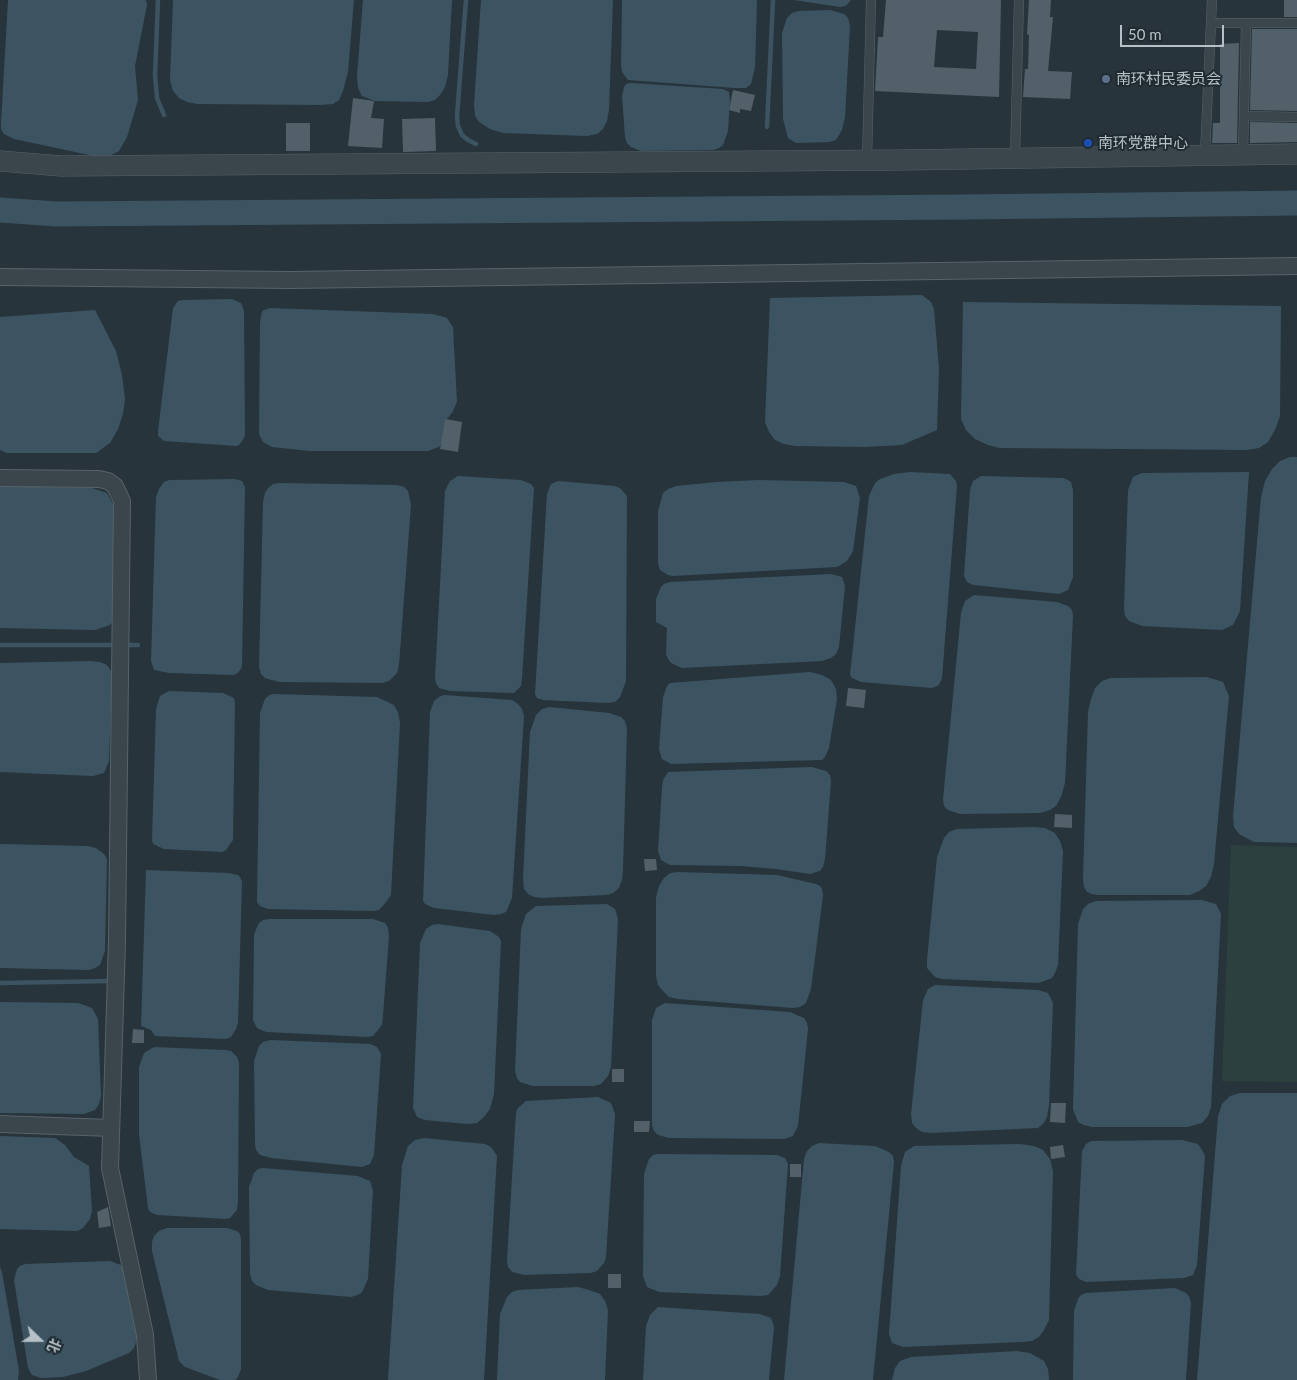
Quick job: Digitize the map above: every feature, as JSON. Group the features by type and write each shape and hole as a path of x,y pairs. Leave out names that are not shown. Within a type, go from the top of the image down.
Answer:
{"street":[{"path":"0,160 61,166 867,160 1297,154"},
{"path":"0,276 290,280 1297,266"},
{"path":"0,478 99,479 108,481 115,486 122,501 116,972 110,1168 145,1336 148,1380"},
{"path":"0,1124 111,1128"}],"lane":[{"path":"867,160 871,0"},
{"path":"1015,158 1020,0"},
{"path":"1205,154 1212,0"},
{"path":"1211,23 1297,23"},
{"path":"1243,154 1246,23"},
{"path":"1244,116 1297,117"}],"green space":[{"path":"1231,845 1297,847 1297,1082 1222,1081"}],"water":[{"path":"8,0 146,0 147,5 135,66 138,100 127,137 119,151 109,156 94,156 14,139 4,134 1,129 1,123"},
{"path":"173,0 354,0 348,72 339,100 333,104 321,105 197,104 179,98 173,91 170,80"},
{"path":"363,0 452,0 448,75 445,87 435,100 428,102 375,101 362,96 358,88 357,76"},
{"path":"481,0 613,0 609,110 603,129 597,134 587,136 503,133 490,129 479,122 475,116 474,105"},
{"path":"622,0 757,0 755,68 751,84 746,88 735,88 628,80 622,72 621,65"},
{"path":"794,0 851,0 846,6 840,7"},
{"path":"830,10 844,14 848,18 850,26 845,117 842,130 836,140 829,142 796,143 788,138 783,119 782,33 787,18 792,13 798,11"},
{"path":"626,84 723,89 729,92 728,131 723,145 713,150 641,151 631,147 625,137 622,96"},
{"path":"922,295 931,302 934,309 939,369 937,430 902,445 865,447 795,446 775,440 765,422 770,298"},
{"path":"232,299 241,303 244,311 245,435 243,440 236,446 164,441 158,436 158,431 173,308 178,301 183,300"},
{"path":"963,302 1281,306 1280,416 1275,430 1268,442 1259,448 1247,450 999,448 988,445 975,439 966,430 961,419"},
{"path":"270,308 433,314 447,318 453,327 457,402 452,413 445,421 439,447 428,451 309,451 272,447 263,442 259,434 260,323 262,311"},
{"path":"95,310 116,351 125,399 118,429 110,443 96,453 7,453 0,450 0,317"},
{"path":"1290,457 1297,457 1297,843 1254,842 1239,834 1234,827 1233,816 1261,497 1265,481 1272,469 1280,461"},
{"path":"910,472 950,474 956,481 957,486 942,678 939,685 932,688 861,682 850,675 869,496 875,483 880,479 894,474"},
{"path":"1249,472 1240,611 1233,625 1222,630 1142,626 1129,621 1125,616 1124,608 1128,490 1133,477 1142,473"},
{"path":"458,476 521,480 531,484 534,488 522,679 521,686 514,693 450,691 439,688 436,683 445,491 450,481"},
{"path":"981,476 1064,478 1071,482 1073,490 1073,577 1068,590 1059,594 973,585 967,582 964,576 970,490 973,481"},
{"path":"235,479 242,481 245,487 242,667 238,673 233,675 169,673 154,670 151,661 156,497 159,489 164,482 169,480"},
{"path":"759,480 844,482 856,486 860,498 853,551 847,561 837,567 673,576 660,570 658,564 658,511 663,493 676,486"},
{"path":"558,481 615,486 621,489 627,496 626,681 620,697 615,702 543,700 537,698 535,694 547,494 551,484"},
{"path":"273,484 397,485 404,487 408,491 411,505 399,665 397,673 389,681 382,683 279,682 265,678 261,674 259,667 263,502 268,488"},
{"path":"0,486 92,488 107,493 114,506 113,621 110,625 95,630 0,628"},
{"path":"831,574 842,577 845,586 839,647 836,654 831,658 822,661 682,668 671,663 668,659 666,654 667,628 656,622 656,599 664,584 670,582"},
{"path":"974,595 1057,602 1068,606 1072,610 1065,783 1056,806 1050,810 1040,813 960,814 948,810 944,806 943,799 961,613 965,601"},
{"path":"91,661 107,665 111,671 112,679 109,761 104,773 93,776 0,772 0,663"},
{"path":"810,672 831,680 836,689 837,699 829,748 822,760 671,764 662,759 659,749 663,697 670,683"},
{"path":"1207,677 1223,682 1229,696 1214,864 1211,877 1206,886 1190,895 1098,895 1087,892 1083,879 1088,712 1095,688 1102,681 1110,678"},
{"path":"169,691 223,693 234,698 233,840 226,850 222,852 164,849 153,844 156,709 160,696"},
{"path":"269,695 377,697 394,705 398,712 400,723 391,895 379,910 268,909 260,906 257,902 260,713 265,699"},
{"path":"444,695 512,700 522,709 524,716 512,898 506,912 501,914 494,915 434,908 423,901 430,712 434,701"},
{"path":"549,707 609,713 621,717 625,721 627,729 623,870 619,888 613,893 606,895 542,898 528,894 524,889 530,732 536,715 542,709"},
{"path":"812,767 826,771 830,775 831,781 825,859 820,871 810,874 741,866 670,865 661,860 658,851 662,787 663,780 668,772"},
{"path":"1045,828 1055,833 1063,851 1058,965 1052,978 1039,983 942,979 935,977 927,968 927,960 937,857 944,838 949,832 957,829"},
{"path":"0,844 88,846 96,848 104,854 107,859 105,951 100,965 89,970 0,968"},
{"path":"146,870 228,873 240,877 242,882 238,1023 231,1037 226,1039 155,1036 151,1030 141,1026"},
{"path":"670,873 777,875 820,886 823,895 811,989 806,1003 800,1007 793,1008 678,999 669,997 663,991 658,985 656,976 656,897 659,886 664,878"},
{"path":"1202,900 1216,904 1221,914 1211,1107 1208,1116 1202,1123 1187,1127 1092,1127 1078,1122 1073,1109 1078,924 1083,909 1088,904 1096,901"},
{"path":"607,904 615,909 618,919 611,1067 608,1076 601,1084 594,1086 533,1086 520,1082 515,1071 521,929 526,914 536,906"},
{"path":"269,919 373,919 385,923 389,936 383,1016 382,1025 373,1036 266,1032 257,1028 253,1020 254,934 259,923"},
{"path":"438,924 490,931 499,937 501,941 494,1094 490,1109 477,1123 467,1124 425,1120 417,1117 413,1108 420,943 426,929"},
{"path":"935,985 1038,990 1048,993 1053,1003 1049,1105 1047,1117 1038,1128 930,1133 922,1132 912,1123 911,1114 923,1000 928,989"},
{"path":"0,1002 78,1003 92,1008 98,1019 101,1096 95,1110 84,1114 0,1113"},
{"path":"665,1003 790,1012 804,1018 808,1029 798,1126 793,1136 784,1139 669,1138 658,1135 654,1131 652,1125 652,1020 656,1008"},
{"path":"270,1040 370,1044 377,1047 381,1054 374,1155 370,1164 362,1167 271,1158 260,1155 256,1150 255,1144 254,1061 259,1046 263,1042"},
{"path":"154,1047 225,1050 231,1051 237,1057 239,1063 238,1202 237,1210 230,1218 157,1215 150,1212 148,1208 139,1134 139,1067 144,1053"},
{"path":"1240,1093 1297,1093 1297,1380 1197,1380 1218,1116 1222,1104 1230,1096"},
{"path":"598,1097 611,1103 615,1114 606,1257 604,1263 597,1271 591,1273 524,1275 512,1272 508,1267 507,1260 516,1112 526,1101"},
{"path":"0,1136 55,1138 65,1145 74,1157 89,1166 92,1211 90,1219 83,1228 77,1231 0,1229"},
{"path":"424,1138 485,1144 491,1147 497,1156 484,1380 388,1380 402,1165 408,1146 415,1140"},
{"path":"1182,1140 1198,1144 1205,1156 1197,1265 1193,1275 1184,1278 1086,1282 1079,1279 1076,1274 1082,1151 1086,1144 1091,1141"},
{"path":"819,1143 875,1146 889,1152 893,1156 894,1162 873,1380 784,1380 804,1159 807,1151"},
{"path":"1020,1144 1034,1146 1043,1150 1050,1159 1053,1171 1049,1320 1044,1330 1039,1337 1032,1341 1023,1342 903,1347 892,1343 889,1334 901,1166 905,1152 914,1146"},
{"path":"653,1155 777,1155 785,1158 788,1164 780,1276 777,1285 768,1295 659,1292 647,1287 643,1276 644,1174 649,1159"},
{"path":"258,1169 358,1176 370,1181 373,1190 368,1279 362,1292 351,1297 268,1290 256,1285 252,1281 250,1274 249,1187 254,1173"},
{"path":"167,1228 227,1228 240,1234 241,1369 235,1380 220,1380 185,1367 179,1361 152,1251 154,1236 159,1231"},
{"path":"110,1261 121,1265 124,1269 138,1336 134,1348 129,1353 86,1371 63,1377 41,1378 32,1375 28,1368 14,1280 17,1269 25,1264"},
{"path":"0,1267 19,1371 18,1380 0,1380"},
{"path":"578,1287 600,1294 608,1310 605,1380 497,1380 500,1314 507,1297 512,1292 518,1290"},
{"path":"1175,1288 1186,1293 1191,1303 1186,1380 1073,1380 1074,1311 1081,1295 1086,1293"},
{"path":"658,1307 760,1314 771,1318 774,1327 769,1380 643,1380 646,1326 650,1315"},
{"path":"1017,1351 1030,1353 1044,1361 1048,1369 1049,1380 892,1380 895,1368 900,1361 911,1357"}],"building":[{"path":"886,0 1001,0 999,97 875,91 878,37 883,37","holes":["937,30 978,32 976,69 934,67"]},
{"path":"1029,0 1051,0 1050,17 1053,17 1048,71 1072,72 1070,99 1023,97 1025,69 1028,69 1029,35 1027,34"},
{"path":"1284,0 1297,0 1297,17 1284,17"},
{"path":"1252,29 1297,29 1297,111 1250,110"},
{"path":"1239,43 1237,143 1212,143 1213,123 1220,123 1220,44"},
{"path":"733,90 755,95 751,111 740,109 740,113 729,110"},
{"path":"353,98 374,101 371,118 384,119 382,148 348,146"},
{"path":"435,118 436,151 403,152 402,119"},
{"path":"1250,122 1297,123 1297,142 1250,143"},
{"path":"286,123 310,123 310,151 286,151"},
{"path":"445,419 462,422 458,452 440,449"},
{"path":"848,688 866,690 864,708 846,706"},
{"path":"1055,814 1072,815 1072,828 1054,827"},
{"path":"644,859 656,859 657,870 645,871"},
{"path":"133,1029 144,1030 144,1043 132,1043"},
{"path":"612,1069 624,1069 624,1082 612,1082"},
{"path":"1051,1103 1066,1103 1065,1123 1050,1122"},
{"path":"634,1121 650,1121 649,1132 634,1132"},
{"path":"1063,1145 1065,1157 1051,1159 1050,1147"},
{"path":"790,1164 801,1164 801,1177 790,1177"},
{"path":"108,1207 111,1226 99,1228 97,1212"},
{"path":"608,1274 621,1274 621,1288 608,1288"}],"waterway":[{"path":"158,0 155,75 157,98 164,115"},
{"path":"466,0 457,116 458,126 462,135 476,144"},
{"path":"767,127 773,0"},
{"path":"0,210 56,214 1297,203"},
{"path":"0,645 117,645"},
{"path":"125,645 138,645"},
{"path":"0,983 111,981"}],"place":[{"name":"南环村民委员会","path":"1106,79"},
{"name":"南环党群中心","path":"1088,143"}]}
